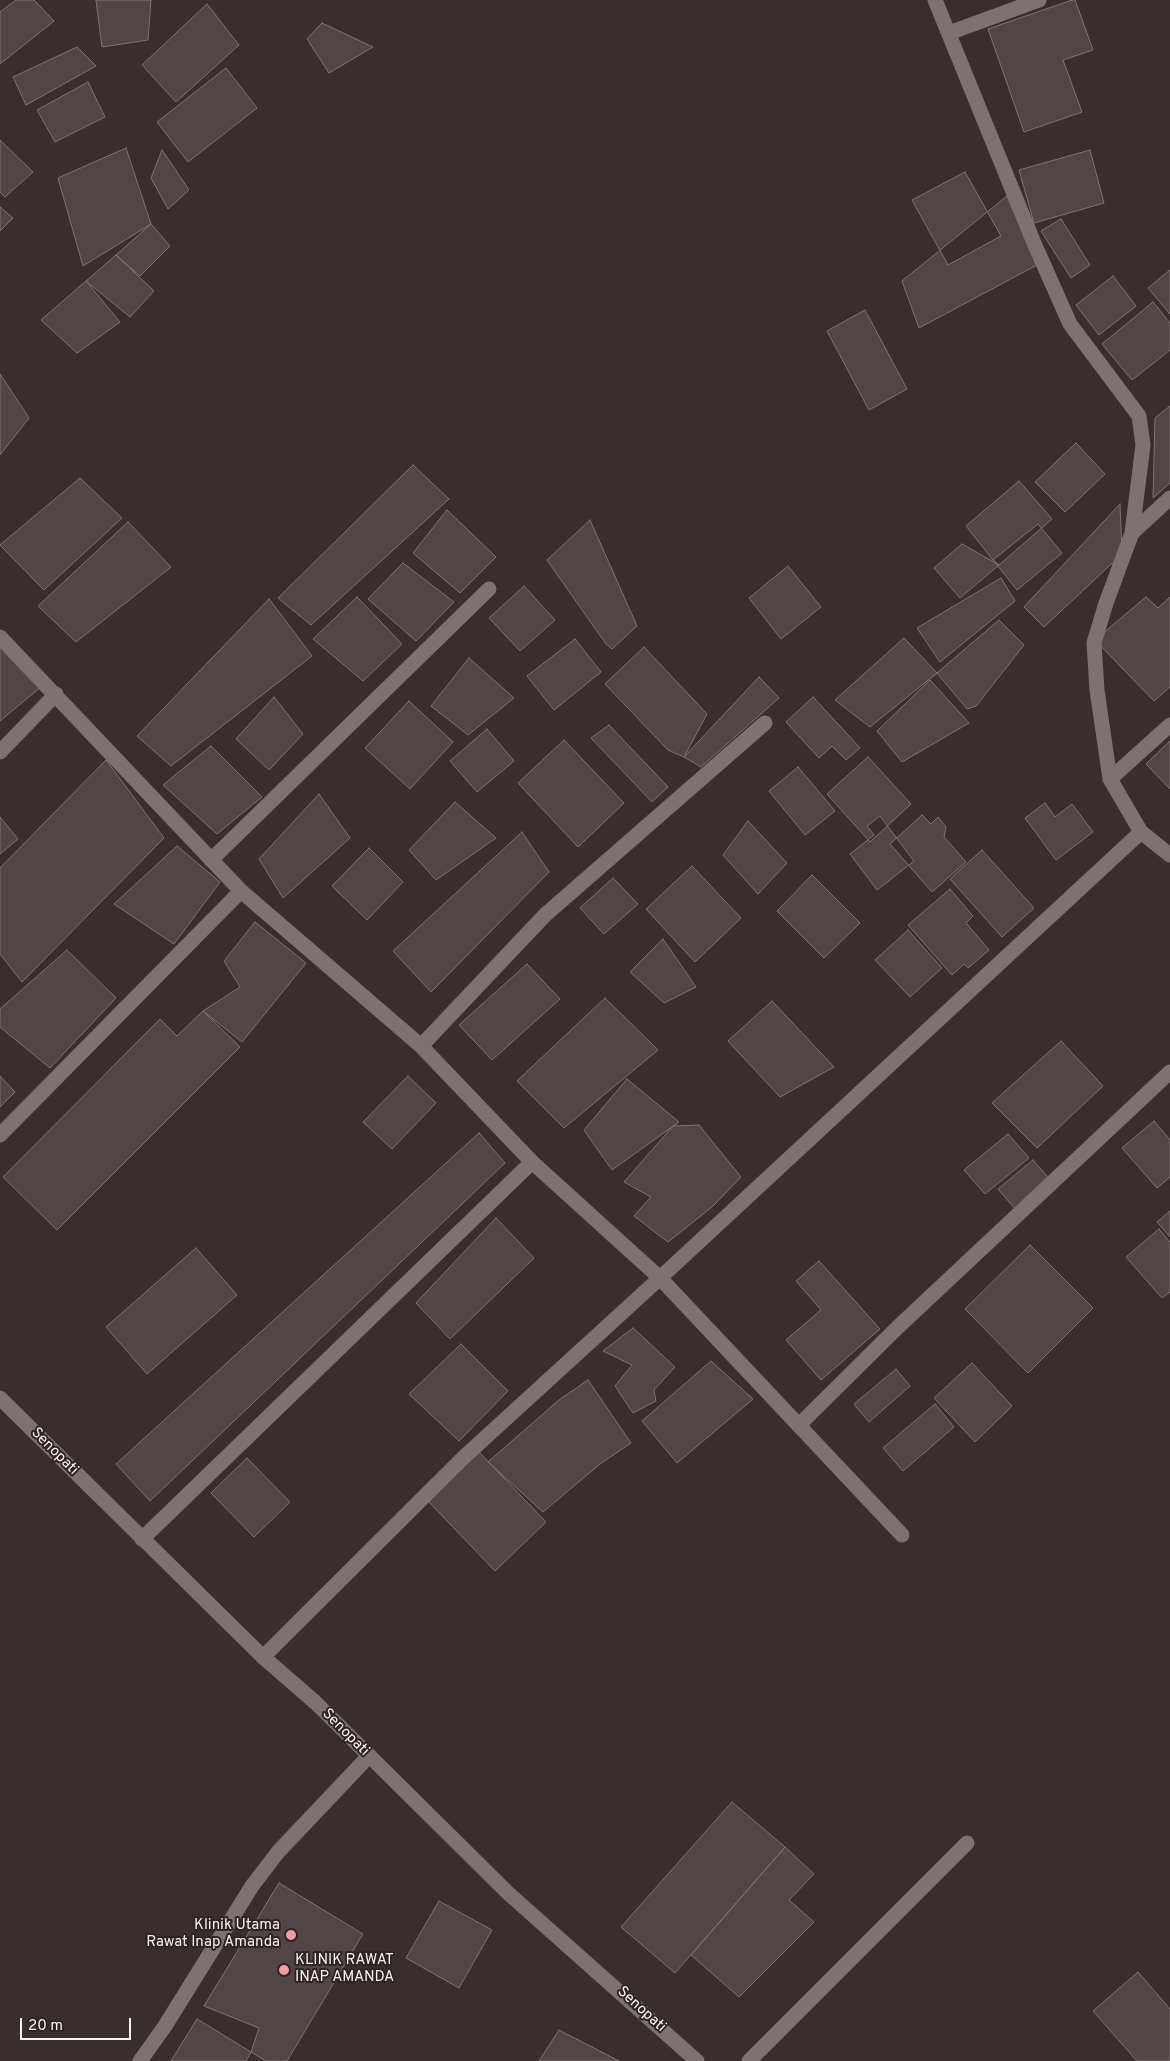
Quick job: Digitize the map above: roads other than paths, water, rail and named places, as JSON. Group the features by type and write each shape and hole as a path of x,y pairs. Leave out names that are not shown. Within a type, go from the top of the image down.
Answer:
{"street":[{"path":"935,0 1034,243 1070,324 1139,416 1143,445 1132,533 1106,603 1094,643 1097,690 1110,779 1141,832 1170,856"},
{"path":"949,34 1040,0"},
{"path":"1132,533 1170,498"},
{"path":"210,860 489,590"},
{"path":"0,637 241,891 421,1046 532,1162 660,1278 902,1535"},
{"path":"0,752 56,694"},
{"path":"421,1046 545,915 766,723"},
{"path":"1110,779 1170,725"},
{"path":"263,1657 464,1457 1141,832"},
{"path":"0,1135 241,891"},
{"path":"799,1424 898,1327 1170,1072"},
{"path":"142,1539 532,1162"},
{"name":"Senopati","path":"0,1398 263,1657 316,1703 368,1757 508,1893 697,2061"},
{"path":"140,2061 165,2026 252,1886 278,1852 368,1757"},
{"path":"749,2061 967,1843"}],"place":[{"name":"Klinik Utama Rawat Inap Amanda","path":"291,1935"},
{"name":"KLINIK RAWAT INAP AMANDA","path":"284,1970"}]}
